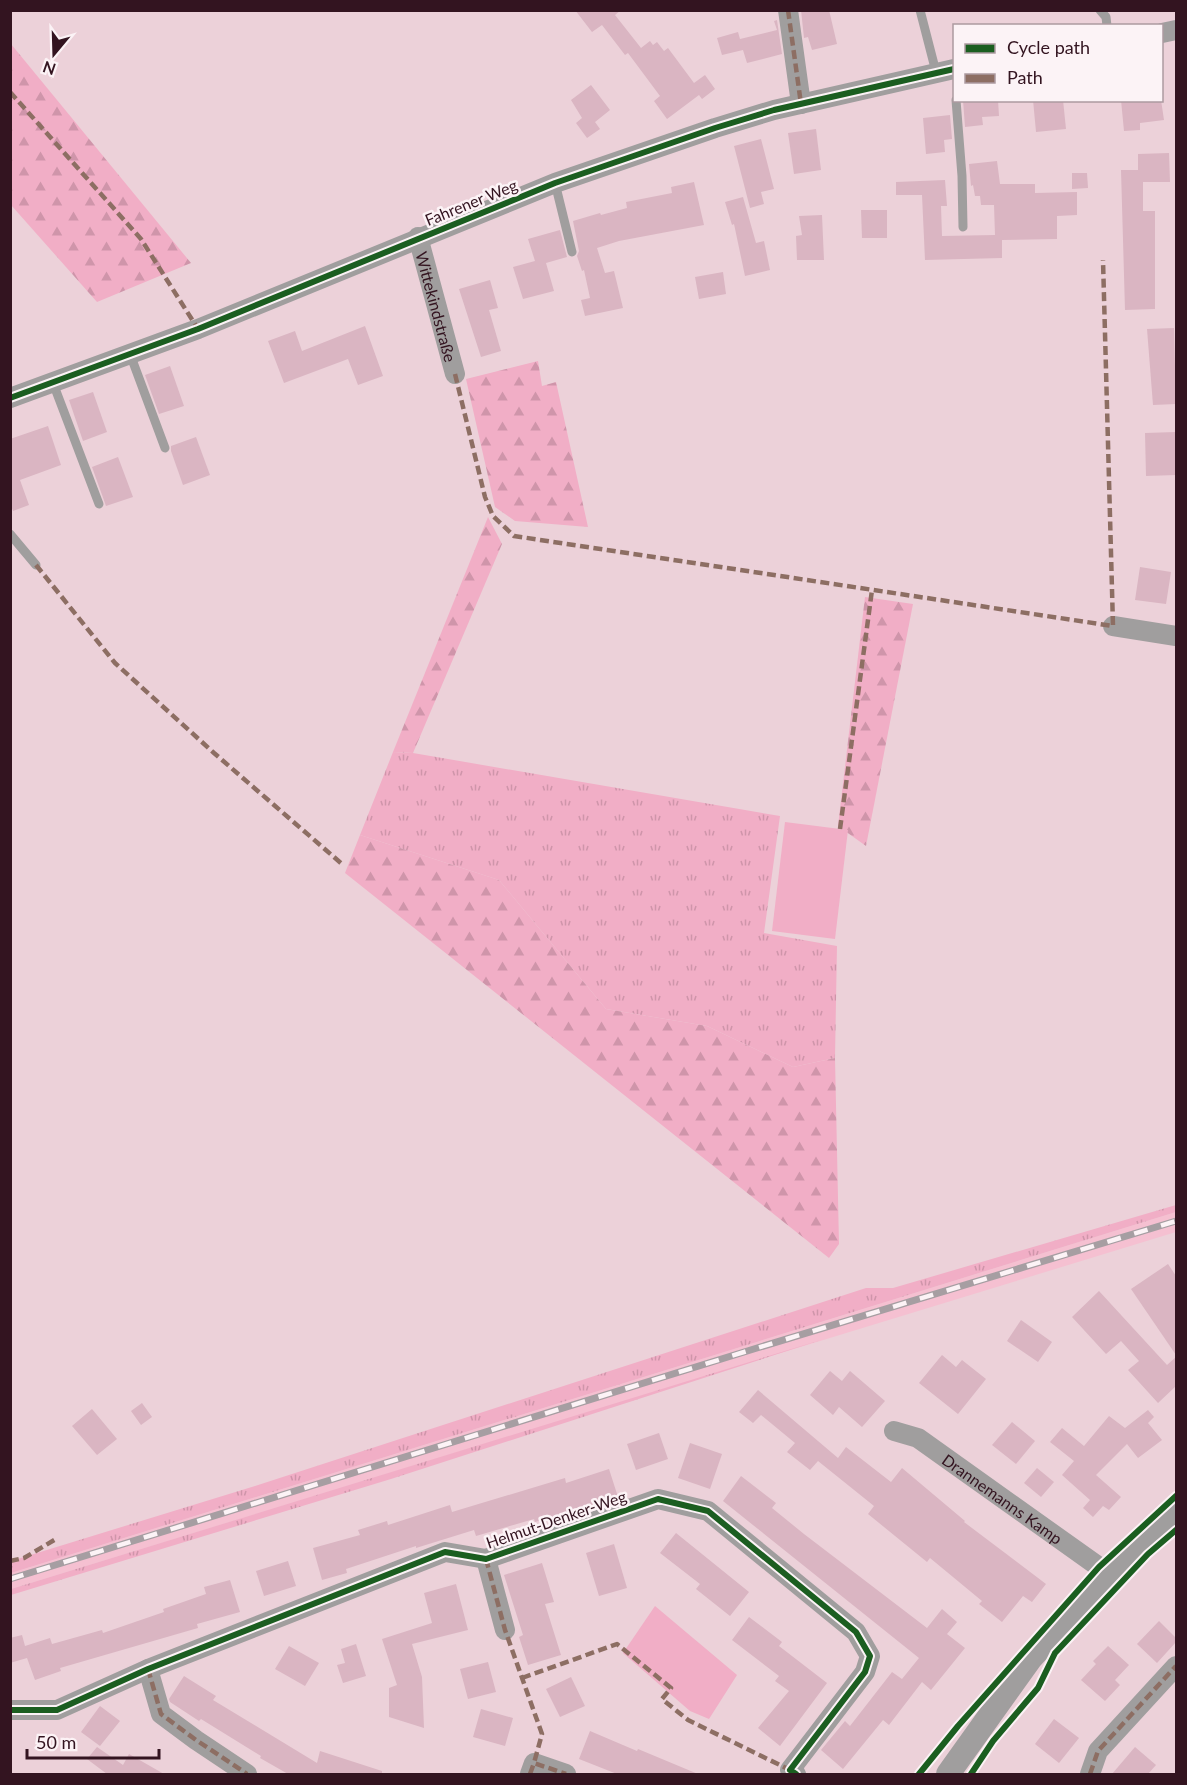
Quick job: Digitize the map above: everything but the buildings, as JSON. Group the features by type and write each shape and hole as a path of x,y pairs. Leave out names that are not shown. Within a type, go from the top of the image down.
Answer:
{"street":[{"path":"788,10 801,104"},
{"name":"Fahrener Weg","path":"10,398 198,329 418,237 555,183 715,128 801,104 950,73"},
{"name":"Wittekindstraße","path":"418,237 455,374"},
{"path":"1113,626 1176,636"},
{"name":"Drannemanns Kamp","path":"894,1431 918,1438 1109,1574"},
{"name":"Helmut-Denker-Weg","path":"10,1710 57,1710 148,1669 445,1552 486,1559 658,1499 708,1511 856,1632 870,1656 865,1672 791,1773"},
{"path":"948,1774 1031,1658 1109,1574 1176,1507"},
{"name":"Helmut-Denker-Weg","path":"486,1559 505,1630"},
{"path":"1090,1774 1098,1751 1176,1666"},
{"path":"148,1669 161,1714 247,1774"},
{"path":"530,1774 534,1763 566,1774"}],"lane":[{"path":"920,10 950,73"},
{"path":"1100,10 1106,18 1107,24"},
{"path":"956,102 963,227"},
{"path":"555,183 572,252"},
{"path":"130,354 165,448"},
{"path":"53,383 99,504"},
{"path":"10,534 36,566"}],"shaded area":[{"path":"1176,1212 1176,1232 11,1589 11,1573"}],"green space":[{"path":"11,44 191,263 97,302 11,205"},
{"path":"538,361 542,386 556,382 588,527 515,521 495,507 466,379"},
{"path":"488,517 502,544 413,753 393,752"},
{"path":"865,597 913,604 866,846 838,826"},
{"path":"393,752 413,753 780,816 764,933 837,946 835,1058 793,1067 707,1026 606,1009 499,880 360,835"},
{"path":"785,822 848,830 835,939 772,931"},
{"path":"360,835 499,880 606,1009 707,1026 793,1067 835,1058 839,1244 829,1258 345,873"},
{"path":"1176,1205 1176,1212 11,1573 11,1561 255,1486 866,1288 893,1288"},
{"path":"824,1339 391,1479 11,1595 11,1589"},
{"path":"655,1606 737,1675 709,1719 690,1711 623,1653"}],"railway":[{"path":"10,1579 1176,1221"}],"marked path":[{"path":"788,10 801,104"},
{"path":"10,92 141,239 198,329"},
{"path":"455,374 485,497 493,516 514,536 1113,626 1103,260"},
{"path":"36,565 115,663 342,864"},
{"path":"840,829 872,590"},
{"path":"10,1561 24,1558 56,1539"},
{"path":"486,1559 505,1630 542,1734 534,1763"},
{"path":"522,1678 617,1644 671,1688 662,1699 688,1720 790,1770 788,1772"},
{"path":"1090,1774 1098,1751 1176,1666"},
{"path":"148,1669 161,1714 247,1774"},
{"path":"530,1774 534,1763 566,1774"}],"cycle path":[{"path":"10,398 198,329 555,183 774,110 953,69"},
{"path":"919,1774 958,1726 1099,1567 1176,1496"},
{"path":"10,1710 57,1710 148,1669 445,1552 486,1559 658,1499 708,1511 856,1632 870,1656 865,1672 790,1770 796,1774"},
{"path":"971,1774 993,1741 1038,1688 1055,1653 1148,1554 1176,1530"}]}
